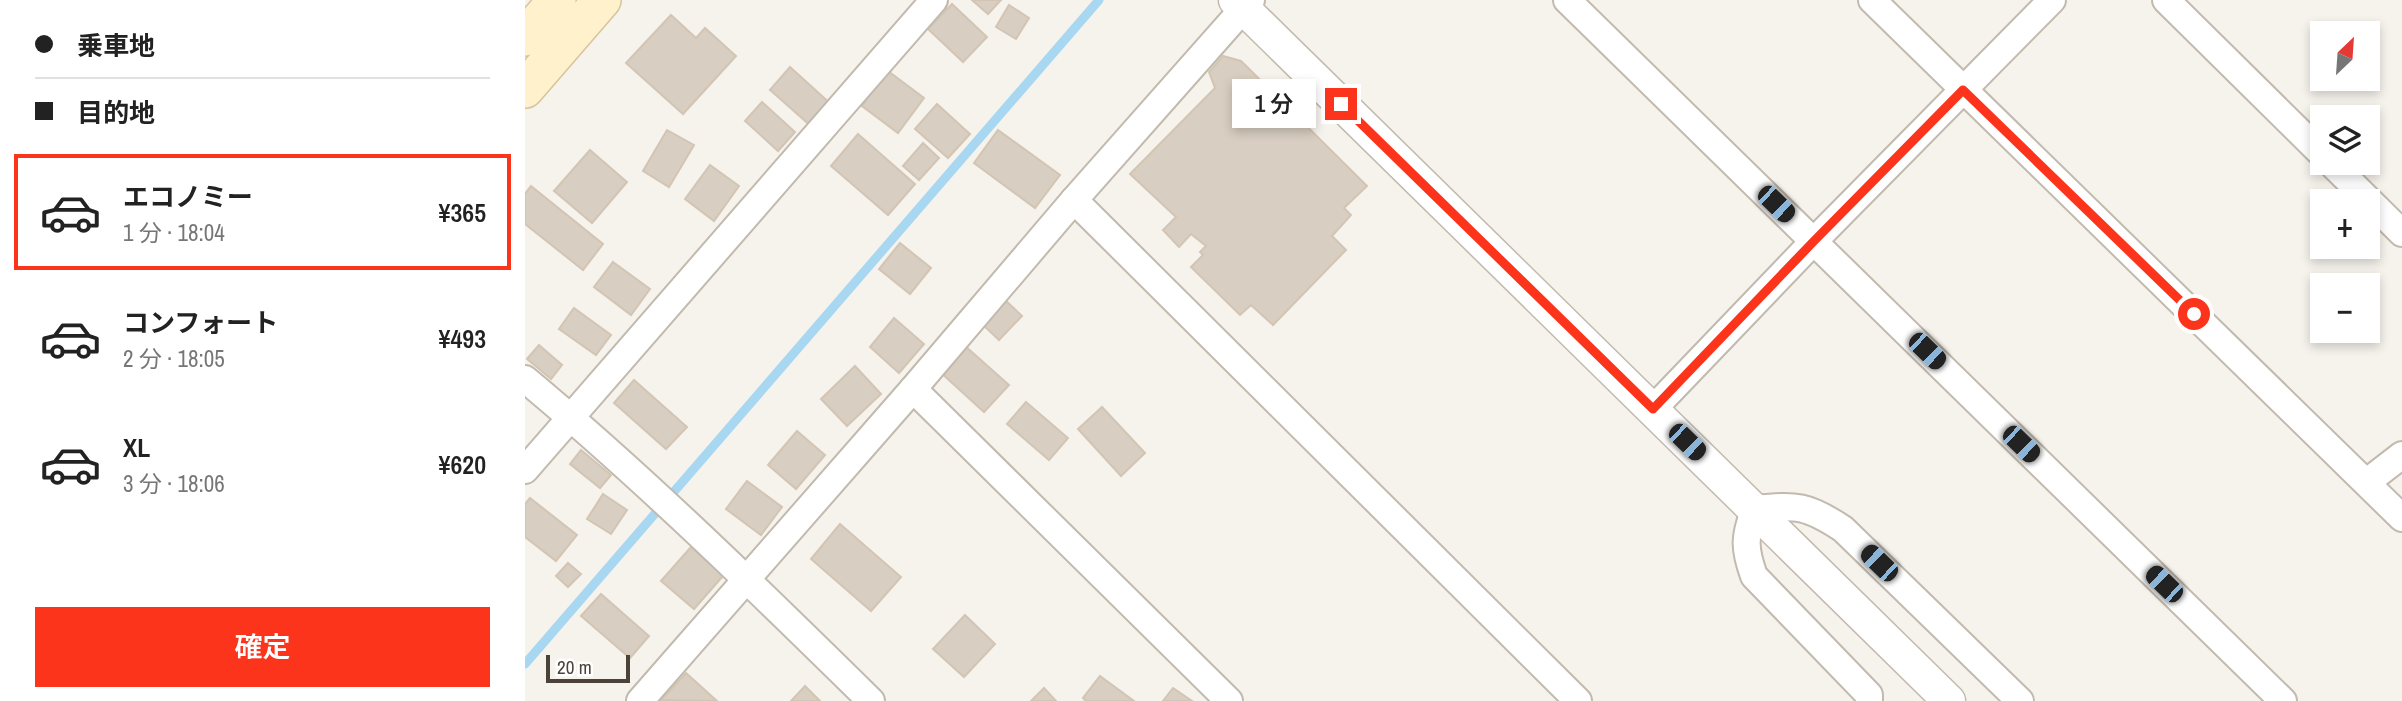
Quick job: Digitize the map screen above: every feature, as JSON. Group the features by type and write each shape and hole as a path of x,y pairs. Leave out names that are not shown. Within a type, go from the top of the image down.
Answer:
{"main road":[{"path":"525,37 557,0"},
{"path":"525,89 602,0"}],"street":[{"path":"525,470 934,0"},
{"path":"1567,0 2283,701"},
{"path":"1872,0 2402,518"},
{"path":"1653,409 2052,0"},
{"path":"2167,0 2310,142"},
{"path":"640,701 913,389 1243,3 1949,701"},
{"path":"2343,175 2402,233"},
{"path":"1074,200 1578,701"},
{"path":"525,379 571,417 747,579 871,701"},
{"path":"913,389 1229,701"},
{"path":"2367,482 2402,456"},
{"path":"1755,509 1788,506 1816,512 1843,529 2020,701"},
{"path":"1755,509 1747,529 1745,551 1754,576 1869,695 1869,701"}],"building":[{"path":"972,0 1001,0 988,14"},
{"path":"952,4 987,37 963,62 928,29"},
{"path":"1009,5 1029,18 1016,39 996,27"},
{"path":"671,15 696,38 705,28 736,56 683,114 626,63"},
{"path":"1223,56 1241,61 1367,186 1344,208 1351,215 1332,236 1346,250 1273,325 1251,305 1240,315 1191,267 1203,255 1200,252 1206,246 1191,234 1179,247 1163,230 1176,217 1130,174 1215,88 1209,72"},
{"path":"790,67 832,105 812,127 770,90"},
{"path":"888,71 924,98 898,133 862,106"},
{"path":"762,102 795,132 778,151 745,121"},
{"path":"937,104 970,134 948,158 915,129"},
{"path":"667,130 694,145 669,187 643,171"},
{"path":"998,130 1060,175 1035,208 974,163"},
{"path":"858,134 915,184 888,215 831,166"},
{"path":"923,143 939,158 919,180 903,166"},
{"path":"590,150 627,182 592,223 554,191"},
{"path":"710,165 739,186 714,221 685,199"},
{"path":"531,186 603,244 583,270 525,224 525,194"},
{"path":"900,243 931,268 910,294 879,269"},
{"path":"613,262 650,289 631,315 594,287"},
{"path":"1004,299 1022,316 999,340 981,323"},
{"path":"574,308 611,335 596,355 559,329"},
{"path":"894,318 924,344 899,373 870,347"},
{"path":"539,345 562,365 551,379 527,359"},
{"path":"964,345 1009,385 984,412 940,372"},
{"path":"855,366 881,394 847,426 821,399"},
{"path":"634,380 687,427 666,449 614,403"},
{"path":"1026,402 1068,438 1049,460 1007,424"},
{"path":"1102,407 1145,453 1121,476 1078,429"},
{"path":"797,431 825,455 796,489 768,465"},
{"path":"581,450 611,475 600,488 570,464"},
{"path":"747,481 782,507 761,535 726,509"},
{"path":"603,494 627,510 611,534 587,519"},
{"path":"530,498 577,535 556,561 525,537 525,504"},
{"path":"840,524 901,577 871,611 811,559"},
{"path":"691,547 723,576 694,609 661,581"},
{"path":"568,563 581,574 568,587 556,576"},
{"path":"601,594 649,636 630,658 581,616"},
{"path":"965,615 995,644 964,677 933,649"},
{"path":"686,673 717,701 661,700"},
{"path":"1100,676 1134,701 1086,701 1083,698"},
{"path":"805,686 820,701 791,701"},
{"path":"1044,688 1056,701 1031,701"},
{"path":"1173,688 1192,701 1163,701"}],"waterway":[{"path":"525,664 1099,0"}],"route":[{"path":"1341,104 1653,409 1963,90 2194,314"}]}
